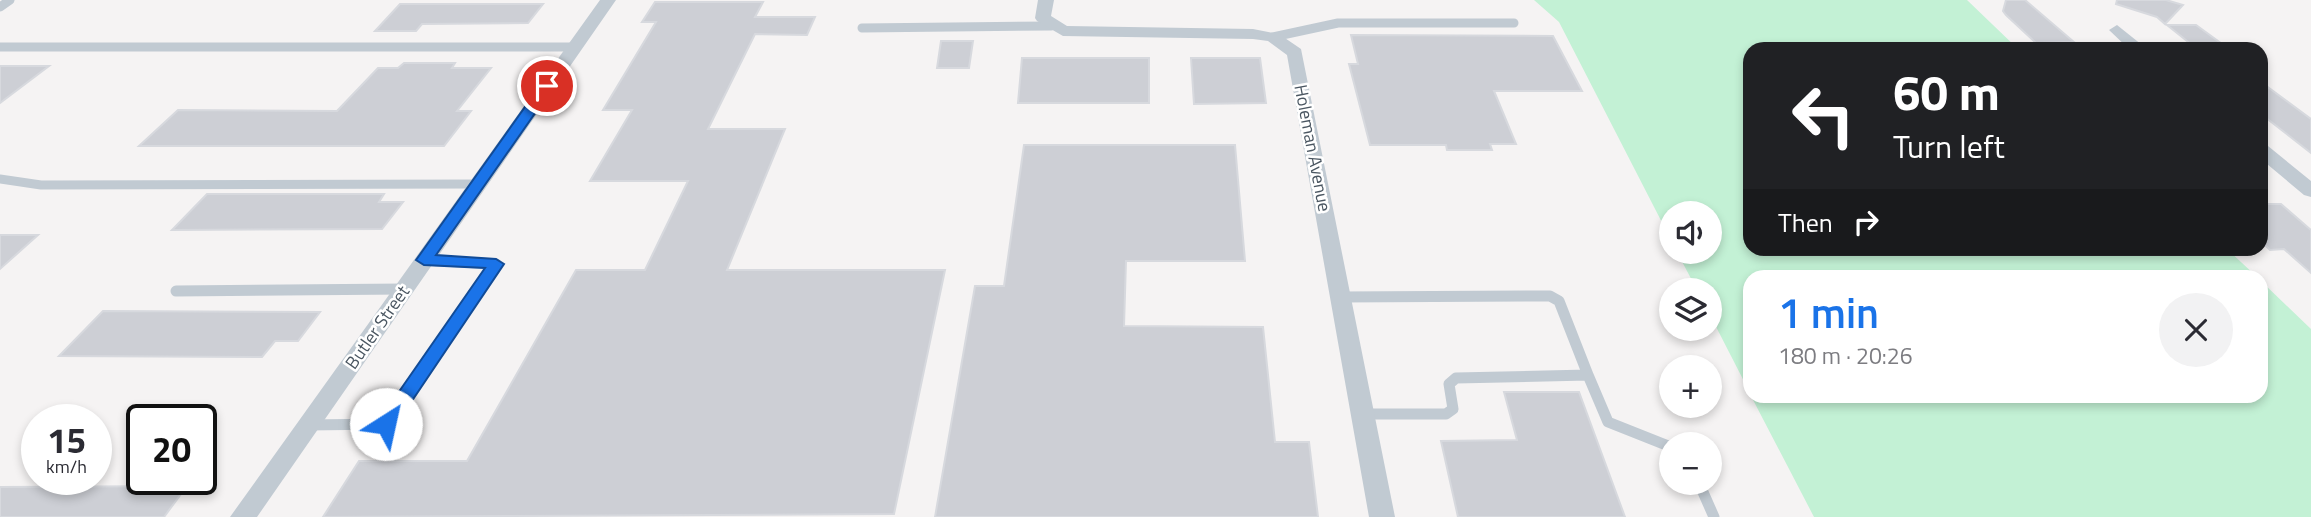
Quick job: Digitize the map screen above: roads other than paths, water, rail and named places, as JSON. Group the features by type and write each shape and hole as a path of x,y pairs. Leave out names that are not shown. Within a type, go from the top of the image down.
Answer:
{"street":[{"name":"Butler Street","path":"243,517 608,0"},
{"path":"1046,0 1043,18 1051,26 1079,33 1253,34 1273,37"},
{"path":"2116,30 2131,42"},
{"name":"Holeman Avenue","path":"1273,37 1295,53 1382,517"},
{"path":"2268,156 2311,191"}],"lane":[{"path":"0,7 10,0"},
{"path":"1273,37 1338,23 1514,23"},
{"path":"862,28 1051,26"},
{"path":"0,47 575,47"},
{"path":"0,179 41,185 477,184"},
{"path":"308,425 386,424 496,264 424,260"},
{"path":"176,292 404,289"},
{"path":"1341,297 1550,296 1559,301 1608,422 1659,442"},
{"path":"1363,414 1446,414 1453,409 1449,384 1456,378 1588,375"},
{"path":"1704,495 1714,517"}]}
